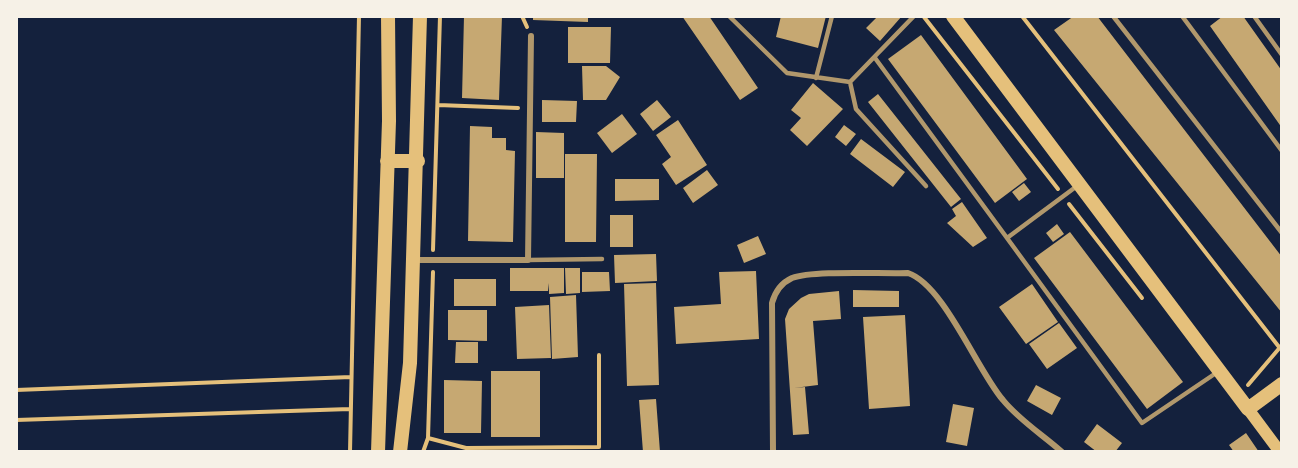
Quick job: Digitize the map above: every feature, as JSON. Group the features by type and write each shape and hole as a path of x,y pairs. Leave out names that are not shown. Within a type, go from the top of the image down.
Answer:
{"main road":[{"path":"378,452 389,121 388,16"},
{"path":"400,452 410,363 418,161 420,16"},
{"path":"953,16 1280,452"},
{"path":"387,161 418,161"},
{"path":"1248,409 1281,384"}],"street":[{"path":"414,260 528,260 531,36"},
{"path":"774,452 772,303 780,287 794,277 811,275 908,273 916,276 933,293 1001,398 1062,452"}],"lane":[{"path":"729,16 787,73 850,82"},
{"path":"816,78 832,16"},
{"path":"850,82 914,16"},
{"path":"1113,16 1281,232"},
{"path":"1182,16 1281,151"},
{"path":"1254,16 1281,55"},
{"path":"875,58 1142,423 1219,371"},
{"path":"850,82 856,109 926,186"},
{"path":"1007,238 1080,184"},
{"path":"528,260 602,259"}],"path":[{"path":"350,452 359,16"},
{"path":"423,452 428,438 440,16"},
{"path":"923,16 1147,305"},
{"path":"1022,16 1280,346 1248,385 1242,377"},
{"path":"438,105 530,108"},
{"path":"428,438 466,448 599,447 599,355"},
{"path":"16,390 351,377"},
{"path":"16,420 350,409"}],"building":[{"path":"464,16 502,16 499,100 462,98"},
{"path":"533,16 588,16 588,22 533,20"},
{"path":"682,16 709,16 758,88 740,100"},
{"path":"781,16 826,16 818,48 776,37"},
{"path":"878,16 902,16 880,41 866,28"},
{"path":"1074,16 1097,16 1282,257 1282,313 1054,30"},
{"path":"1223,16 1243,16 1282,71 1282,128 1210,26"},
{"path":"568,27 611,27 610,63 568,63"},
{"path":"921,35 1027,179 995,203 888,59"},
{"path":"582,66 606,66 620,77 606,100 583,100"},
{"path":"813,83 843,109 807,146 790,130 801,118 791,110"},
{"path":"878,94 961,199 951,207 868,102"},
{"path":"542,100 577,101 576,122 542,122"},
{"path":"657,100 671,117 653,131 640,114"},
{"path":"622,114 637,134 612,153 597,133"},
{"path":"678,120 707,165 676,185 662,164 671,157 656,135"},
{"path":"844,125 856,134 846,146 835,137"},
{"path":"470,126 492,127 492,138 506,138 506,150 515,151 513,242 468,241"},
{"path":"536,132 564,133 564,178 536,178"},
{"path":"861,139 905,172 893,187 850,154"},
{"path":"565,154 597,154 596,242 565,242"},
{"path":"707,170 718,185 693,203 683,188"},
{"path":"615,179 659,179 659,200 615,201"},
{"path":"1024,183 1031,192 1019,201 1012,192"},
{"path":"962,202 987,238 973,247 947,223 956,216 952,209"},
{"path":"610,215 633,215 633,247 610,247"},
{"path":"1057,224 1064,234 1053,242 1046,233"},
{"path":"1070,232 1183,382 1147,409 1034,258"},
{"path":"758,236 766,254 744,263 737,245"},
{"path":"656,254 657,281 615,283 614,255"},
{"path":"510,268 564,268 564,293 549,294 549,283 548,291 510,291"},
{"path":"565,268 580,268 580,293 566,294"},
{"path":"756,271 759,339 676,344 674,307 721,304 719,272"},
{"path":"582,272 609,272 610,291 582,292"},
{"path":"454,279 496,279 496,306 454,306"},
{"path":"656,283 659,385 627,386 624,284"},
{"path":"1032,284 1058,322 1026,344 999,307"},
{"path":"853,290 899,291 899,307 853,307"},
{"path":"839,291 841,319 813,321 818,385 794,388 805,387 809,434 793,435 785,319 789,309 801,298 809,294"},
{"path":"576,295 578,357 552,359 550,297"},
{"path":"549,305 551,358 517,359 515,307"},
{"path":"448,310 487,310 487,341 448,340"},
{"path":"905,315 910,406 869,409 863,317"},
{"path":"1059,323 1077,348 1047,369 1029,344"},
{"path":"456,342 478,342 478,363 455,363"},
{"path":"491,371 540,371 540,437 491,437"},
{"path":"444,380 482,381 481,433 444,433"},
{"path":"1036,385 1061,398 1052,415 1027,401"},
{"path":"656,399 660,452 643,452 639,400"},
{"path":"953,404 974,408 967,446 946,442"},
{"path":"1097,424 1122,443 1115,452 1097,452 1084,442"},
{"path":"1246,433 1259,452 1234,452 1229,445"}]}
